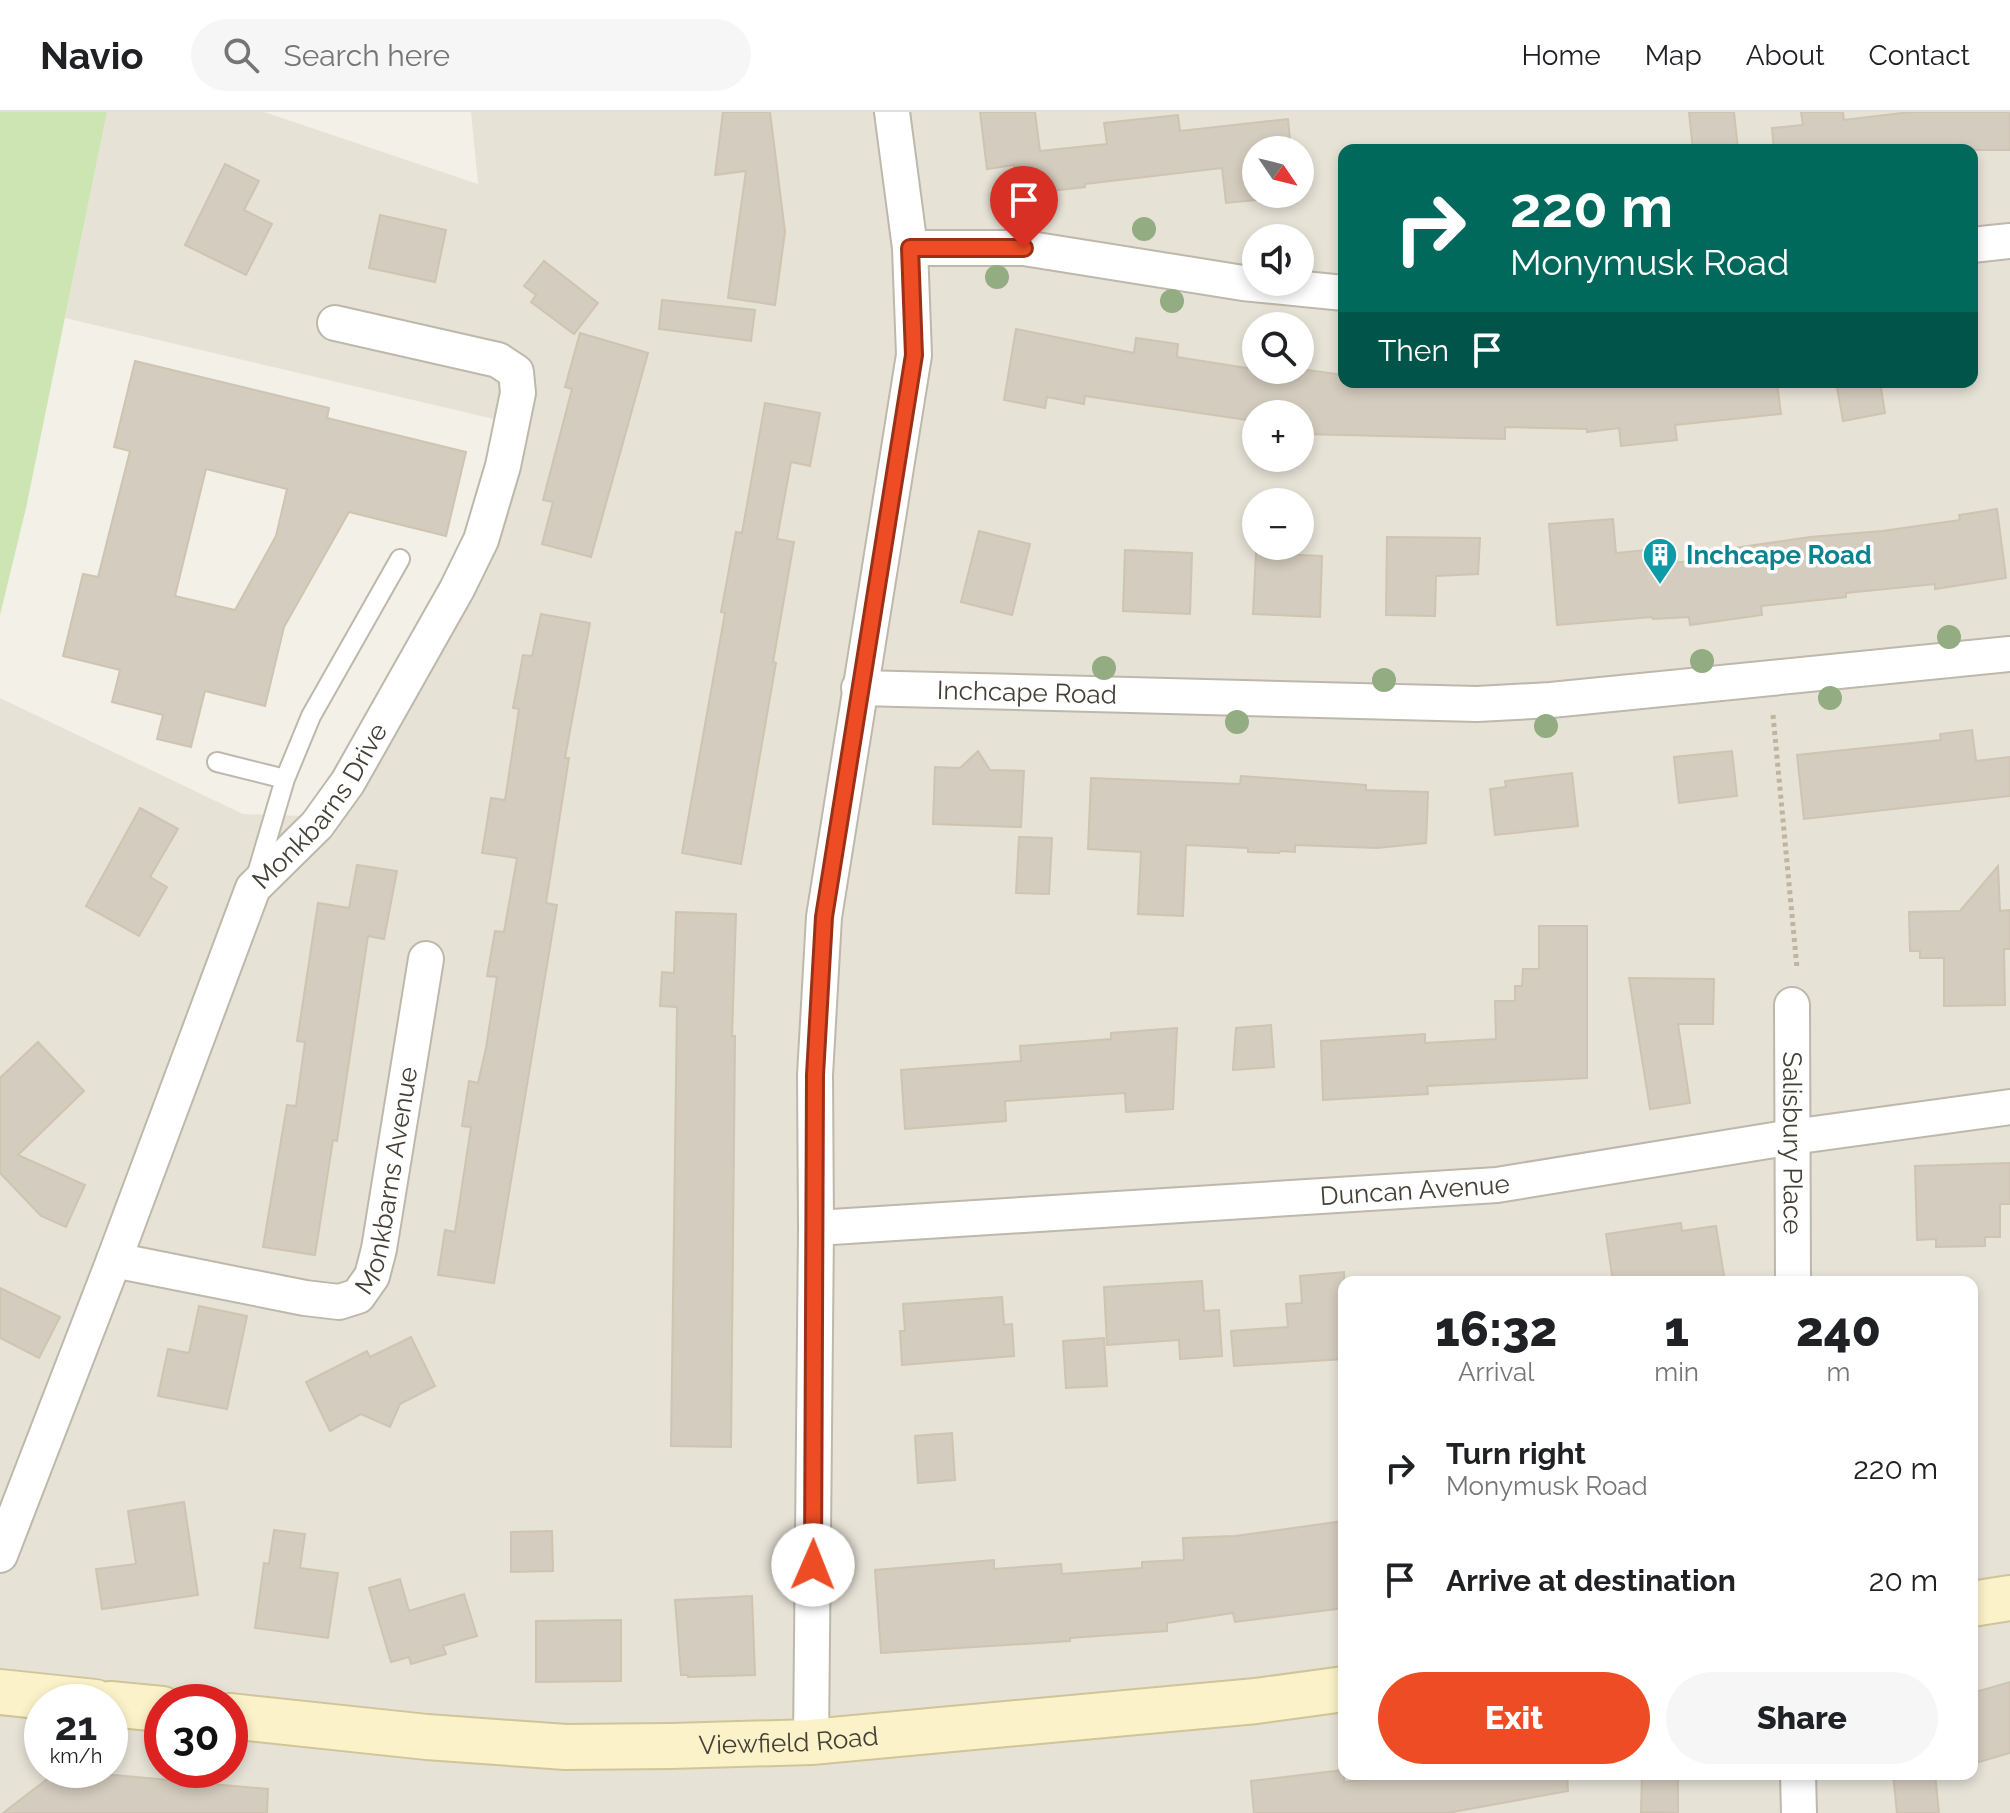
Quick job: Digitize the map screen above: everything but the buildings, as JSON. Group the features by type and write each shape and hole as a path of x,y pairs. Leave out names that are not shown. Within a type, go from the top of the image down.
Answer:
{"street":[{"path":"811,1742 815,1075 824,917 914,355 910,248 892,112"},
{"path":"1978,244 2010,241"},
{"path":"910,248 1024,248 1243,283 1338,292"},
{"name":"Monkbarns Drive","path":"0,1555 253,888 317,825 348,782 457,589 481,540 503,466 518,393 516,372 498,360 335,323"},
{"name":"Inchcape Road","path":"859,688 1477,704 1551,700 2010,654"},
{"name":"Monkbarns Avenue","path":"114,1260 305,1298 339,1302 358,1296 372,1276 379,1249 426,959"},
{"name":"Salisbury Place","path":"1792,1005 1793,1276"},
{"name":"Duncan Avenue","path":"816,1228 1497,1185 1792,1137 2010,1107"},
{"path":"1978,1603 2010,1598"},
{"name":"Viewfield Road","path":"248,1718 427,1737 566,1747 811,1742 1256,1701 1338,1690"},
{"path":"0,1692 24,1695"},
{"path":"1798,1780 1799,1813"}],"lane":[{"path":"253,888 285,779 311,716 400,559"},
{"path":"217,762 285,779"}],"path":[{"path":"1769,678 1798,979 1792,1005"}],"shaded area":[{"path":"107,112 264,112 478,184 471,112 2010,112 2010,1813 0,1813 0,698 243,814 305,816 458,560 498,420 65,318"}],"green space":[{"path":"0,112 107,112 26,508 0,615"}],"place":[{"name":"Inchcape Road","path":"1660,586"}],"route":[{"path":"813,1565 815,1075 824,917 914,355 910,248 1024,248"}]}
